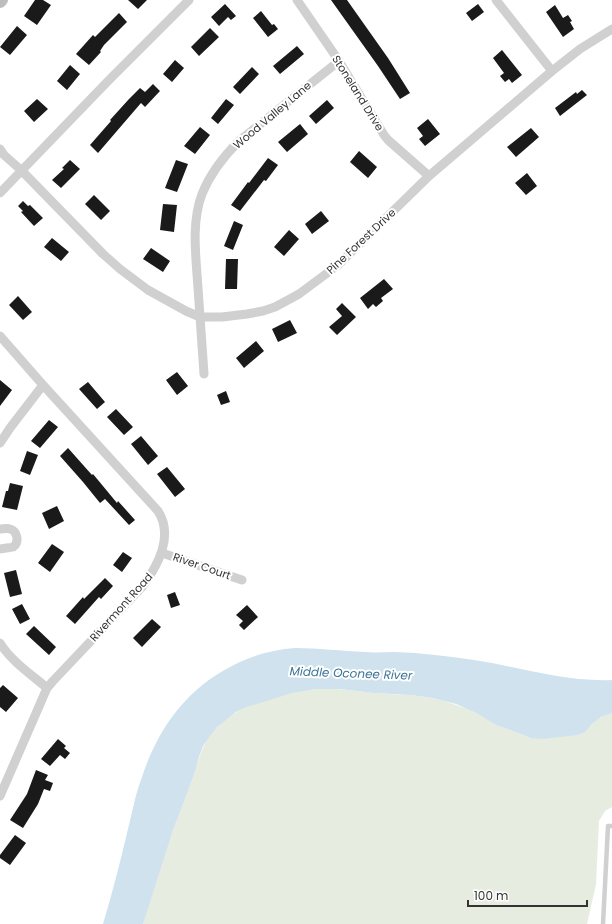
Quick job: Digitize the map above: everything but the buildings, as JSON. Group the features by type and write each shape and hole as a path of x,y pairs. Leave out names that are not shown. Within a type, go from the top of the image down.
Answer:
{"street":[{"path":"0,193 188,0"},
{"name":"Stoneland Drive","path":"297,0 339,61 384,135 430,176"},
{"path":"496,0 552,71"},
{"name":"Pine Forest Drive","path":"1,152 120,269 148,290 186,312 200,316 222,317 263,311 275,307 294,297 338,265 430,176 552,71 580,49 612,29"},
{"name":"Wood Valley Lane","path":"204,374 195,244 196,228 203,193 222,160 235,146 339,61"},
{"name":"Rivermont Road","path":"0,336 158,510 161,516 164,535 162,553 143,586 47,688 0,796"},
{"path":"0,443 43,385"},
{"path":"0,529 10,529 16,534 17,538 15,545 12,547 0,549"},
{"name":"River Court","path":"162,553 242,580"},
{"path":"0,643 10,656 47,688"}],"lane":[{"path":"603,924 608,826 612,826"}],"shaded area":[{"path":"315,688 433,698 467,709 484,717 496,725 530,738 585,732 597,720 612,713 612,807 605,811 599,821 596,884 587,924 143,924 169,841 201,752 209,736 228,718 251,705 277,696"}],"water":[{"name":"Middle Oconee River","path":"295,648 369,652 405,652 435,655 491,663 577,679 612,680 612,713 601,717 585,732 577,735 542,739 530,738 496,725 478,714 456,704 433,698 410,695 339,689 315,689 292,693 247,707 236,712 217,727 203,746 172,833 143,924 103,924 116,878 135,798 148,761 172,717 194,692 221,672 247,659 266,653"}]}
